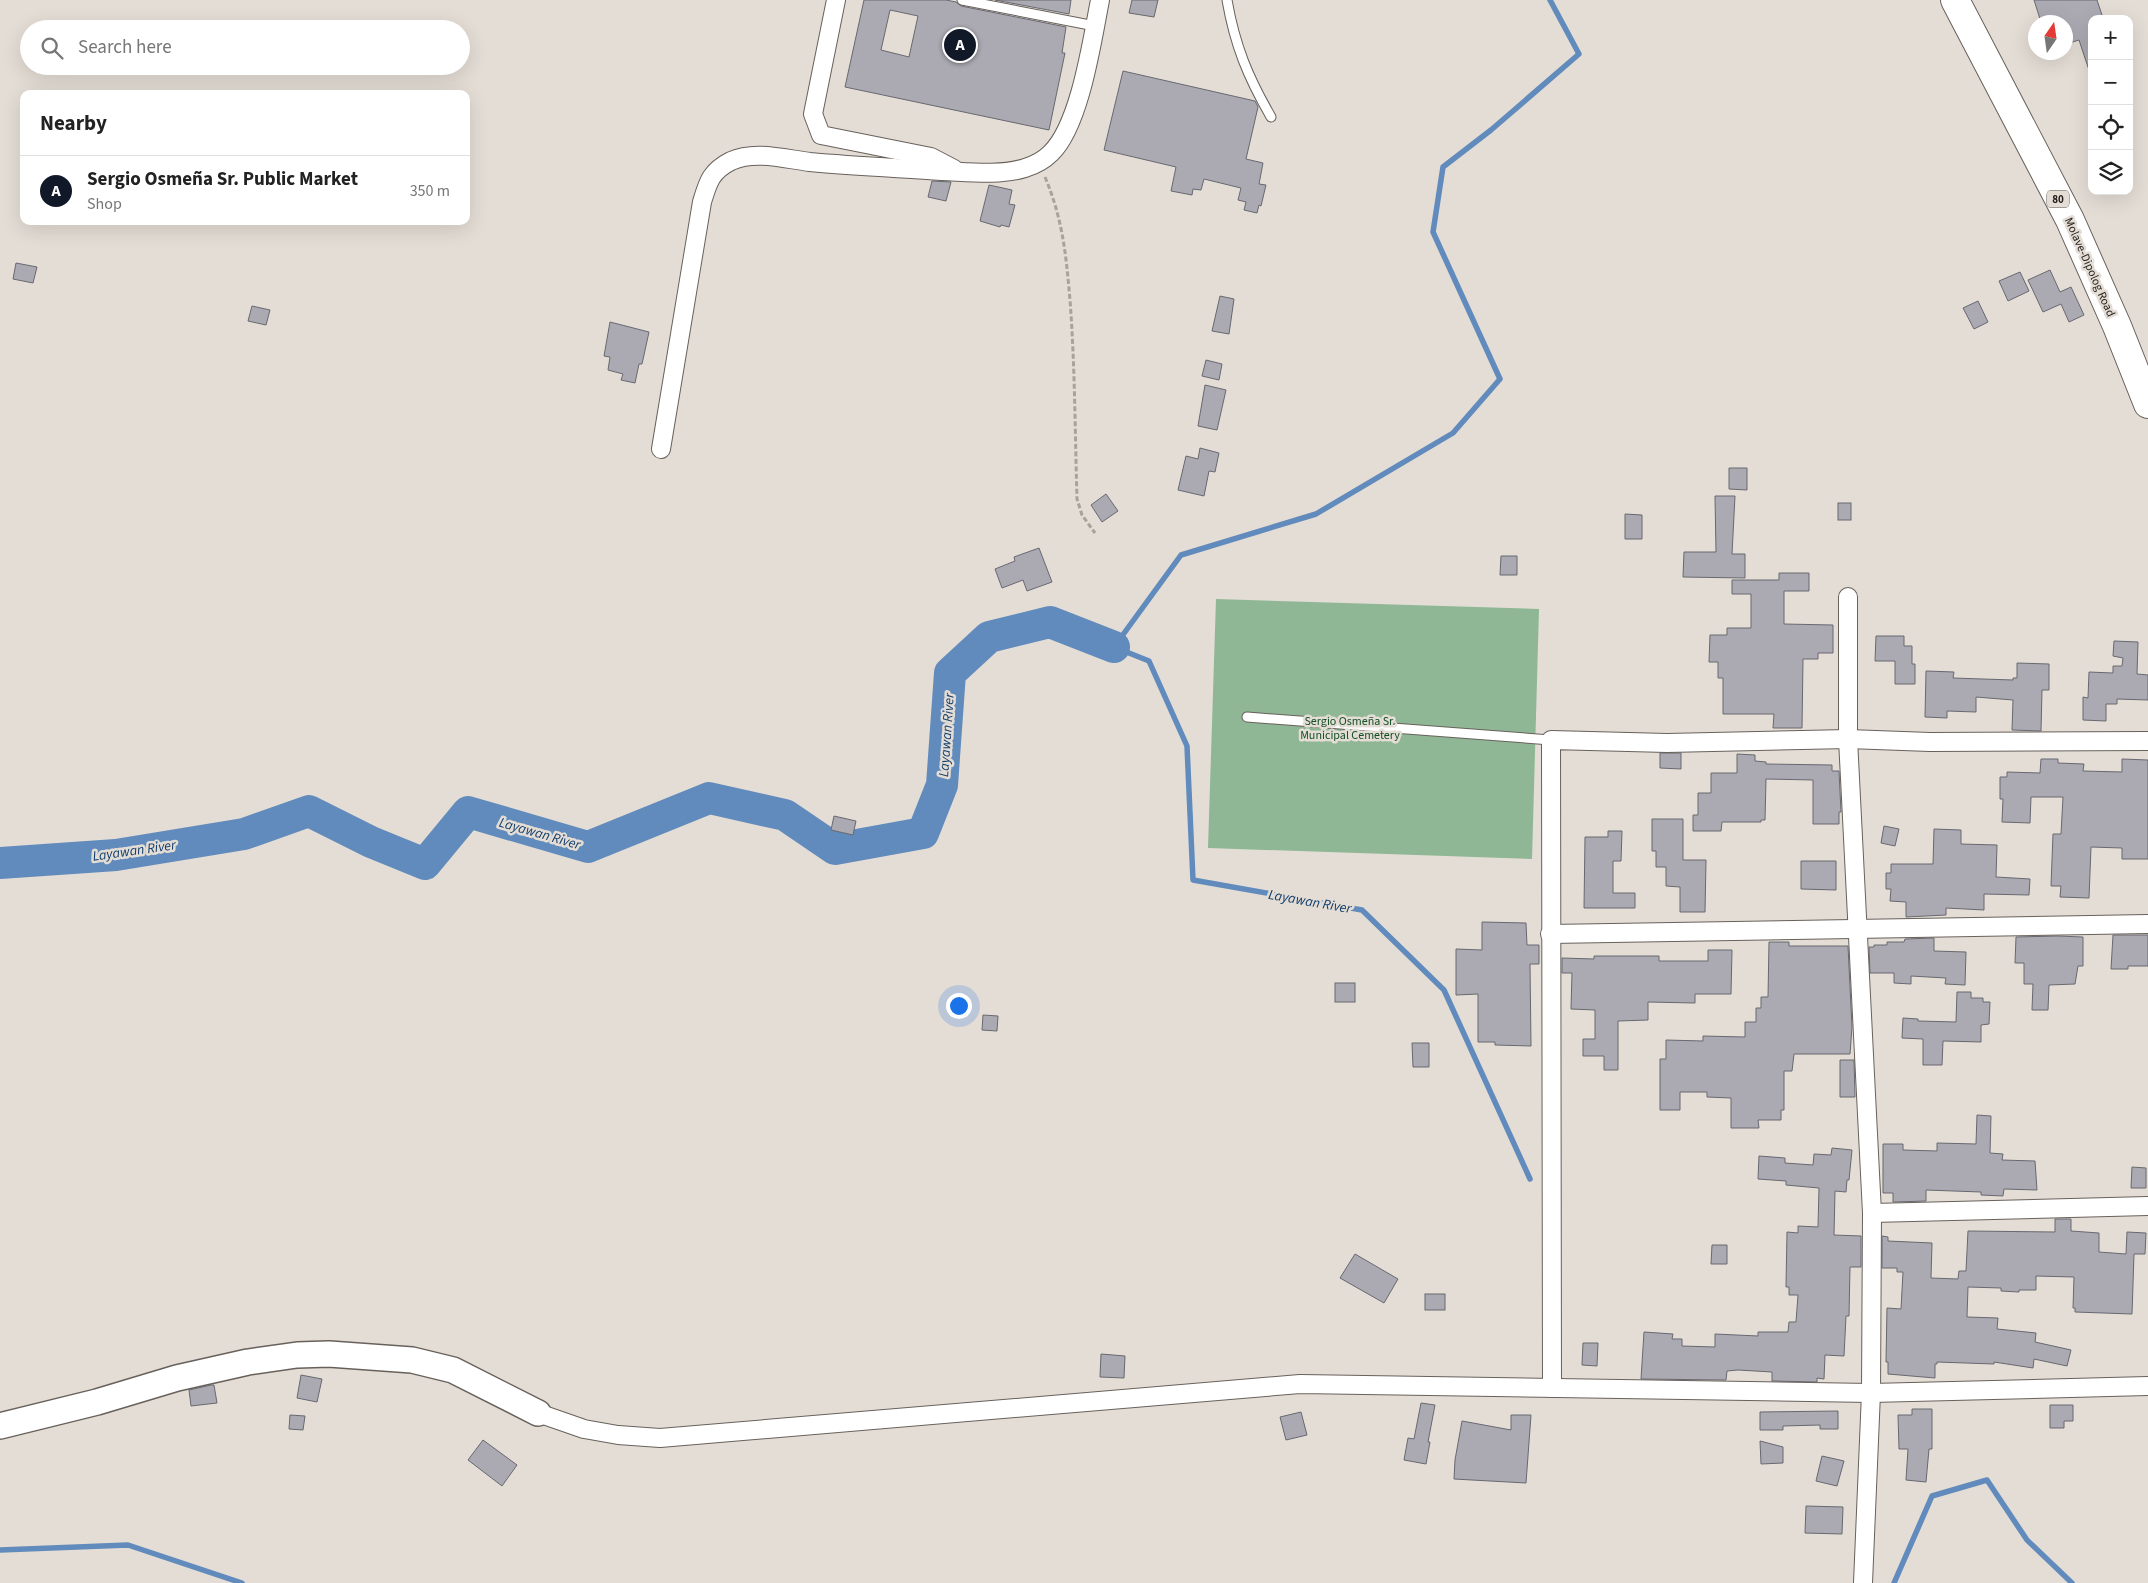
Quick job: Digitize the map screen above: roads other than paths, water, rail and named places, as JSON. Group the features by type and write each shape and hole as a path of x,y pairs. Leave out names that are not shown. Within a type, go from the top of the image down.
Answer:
{"highway":[{"name":"Molave-Dipolog Road","path":"1955,0 2070,220 2117,326 2148,404"}],"street":[{"path":"836,0 812,114 821,135 931,157 957,171"},
{"path":"660,449 702,202 709,178 720,168 732,161 750,155 860,166 994,172 1023,169 1039,162 1051,153 1064,137 1082,82 1100,0"},
{"path":"1848,597 1848,739 1872,1213 1871,1393 1863,1583"},
{"path":"1552,1388 1550,740 1667,743 1848,739 1930,742 2148,741"},
{"path":"1550,934 2148,924"},
{"path":"1872,1213 2148,1206"},
{"path":"0,1426 97,1402 195,1374 297,1355 329,1354 412,1360 453,1370 538,1413 584,1429 618,1435 660,1438 1300,1384 1871,1393 2148,1386"}],"lane":[{"path":"962,0 1095,26"},
{"path":"1227,0 1236,42 1253,85 1271,117"},
{"path":"1247,717 1550,740"}],"waterway":[{"path":"1530,1179 1444,990 1362,910 1193,880 1187,746 1149,661 1114,647 1181,555 1316,514 1453,433 1500,379 1433,232 1443,167 1491,130 1579,54 1550,0"},
{"name":"Layawan River","path":"0,863 116,855 244,834 309,811 371,842 425,864 468,812 588,847 709,798 785,815 835,849 923,833 942,785 950,673 989,637 1050,622 1114,647"},
{"path":"1894,1583 1932,1496 1987,1480 2027,1540 2072,1583"},
{"path":"0,1550 128,1545 242,1583"}],"place":[{"name":"Sergio Osmeña Sr. Public Market","path":"960,45"}],"park label":[{"name":"Sergio Osmeña Sr. Municipal Cemetery","path":"1350,728"}]}
